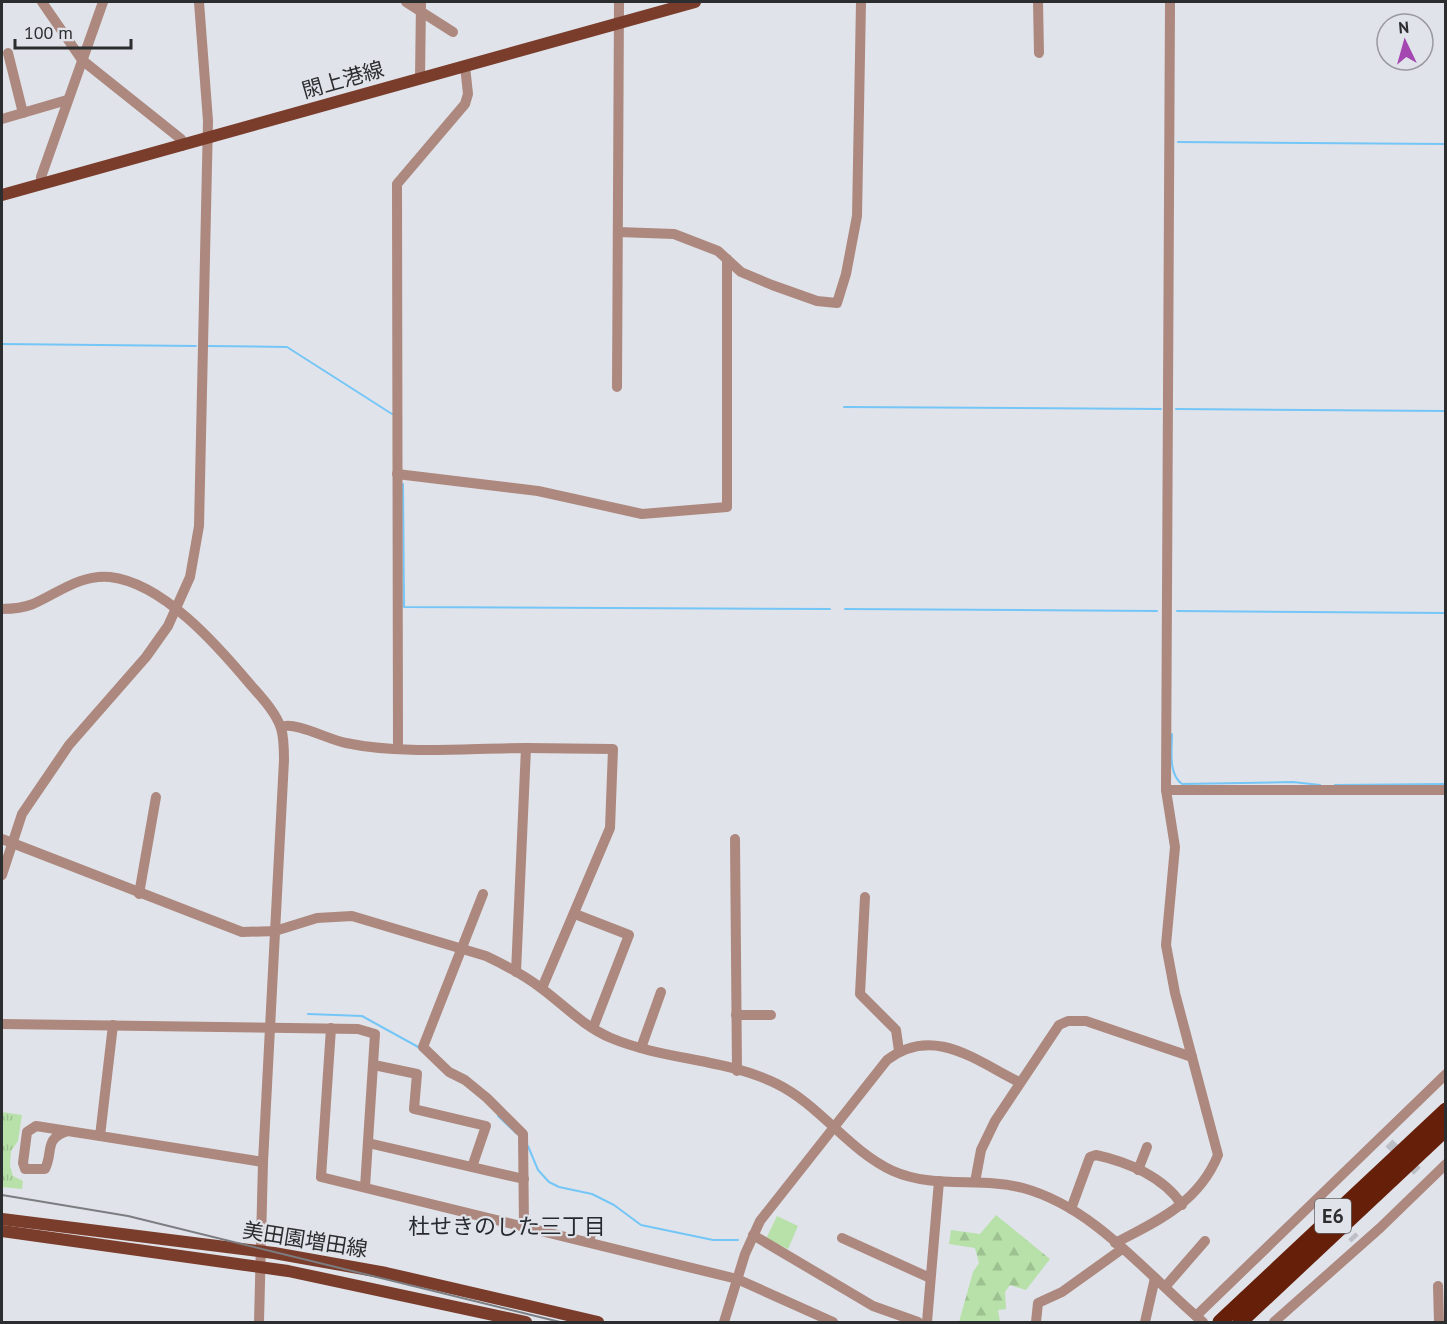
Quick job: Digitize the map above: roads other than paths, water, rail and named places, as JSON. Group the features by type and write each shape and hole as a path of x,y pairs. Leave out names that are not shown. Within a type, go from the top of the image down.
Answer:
{"highway":[{"name":"E6","path":"1220,1322 1446,1110"},
{"name":"E6","path":"1240,1323 1446,1129"}],"main road":[{"name":"閖上港線","path":"2,195 695,2"},
{"name":"美田園増田線","path":"2,1219 260,1252 386,1273 598,1323"},
{"name":"美田園増田線","path":"2,1231 260,1267 422,1298 526,1323"}],"street":[{"path":"42,2 81,60 181,139 182,146"},
{"path":"42,184 40,177 103,2"},
{"path":"2,875 6,841 22,814 69,745 146,657 168,626 190,577 200,526 208,138 199,2"},
{"path":"406,2 421,6 453,32"},
{"path":"617,387 619,2"},
{"path":"618,232 674,234 718,251 741,272 817,301 837,303 846,274 857,216 861,2"},
{"path":"1038,2 1039,53"},
{"path":"1036,1323 1038,1302 1062,1292 1119,1246 1182,1205 1207,1178 1218,1155 1174,993 1166,945 1175,847 1166,790 1170,2"},
{"path":"420,78 421,6"},
{"path":"8,53 23,113"},
{"path":"398,749 397,184 465,104 468,94 465,66"},
{"path":"2,77 13,74"},
{"path":"2,119 67,100"},
{"path":"397,474 538,491 642,514 727,507 727,259"},
{"path":"2,609 32,605 73,583 92,577 110,577 149,591 176,609 232,663 273,711 281,728 284,760 263,1162 259,1323"},
{"path":"281,728 294,726 344,743 398,749 613,749 610,828 542,988"},
{"path":"516,972 526,748"},
{"path":"1166,790 1446,790"},
{"path":"139,894 156,797"},
{"path":"735,839 737,1071"},
{"path":"6,841 226,928 258,934 275,932 317,918 352,916 463,949 516,972 542,988 593,1028 640,1048 737,1071 777,1084 872,1158 892,1170 911,1177 1023,1188 1071,1209 1119,1246 1201,1321 1319,1200 1385,1139 1446,1074"},
{"path":"483,894 423,1047 448,1072 471,1084 523,1134 524,1226"},
{"path":"865,897 860,994 896,1030 899,1051"},
{"path":"575,914 629,934 593,1028"},
{"path":"640,1048 661,992"},
{"path":"736,1015 771,1015"},
{"path":"975,1182 981,1150 1019,1082 1055,1029 1073,1020 1086,1021 1192,1057"},
{"path":"2,1024 331,1028 358,1029 375,1034 365,1187"},
{"path":"100,1136 113,1025"},
{"path":"331,1028 321,1177 737,1279 833,1323"},
{"path":"724,1323 753,1235 769,1207 882,1066 899,1051 927,1043 946,1046 1019,1082"},
{"path":"374,1065 417,1074 414,1109 486,1126 472,1167"},
{"path":"68,1131 52,1140 45,1170 25,1169 23,1163 27,1132 36,1126 68,1131 100,1136 263,1162"},
{"path":"27,1132 44,1134 52,1140"},
{"path":"369,1143 524,1179"},
{"path":"1138,1170 1147,1147"},
{"path":"1071,1209 1090,1157 1096,1155 1138,1170 1161,1182 1174,1193 1182,1205"},
{"path":"1274,1323 1423,1178 1446,1164"},
{"path":"927,1323 939,1180"},
{"path":"589,1242 594,1221"},
{"path":"753,1235 873,1306 918,1323"},
{"path":"842,1238 930,1278"},
{"path":"1165,1287 1205,1241"},
{"path":"1145,1323 1155,1278"},
{"path":"1438,1286 1439,1323"}],"waterway":[{"path":"1178,142 1446,144"},
{"path":"2,344 196,346"},
{"path":"208,346 287,347 392,414"},
{"path":"844,407 1161,409"},
{"path":"1176,409 1446,411"},
{"path":"403,484 404,607 830,609"},
{"path":"845,609 1157,611"},
{"path":"1177,611 1446,613"},
{"path":"1172,734 1173,768 1182,784 1293,782 1320,785"},
{"path":"1335,785 1446,784"},
{"path":"308,1014 362,1016 420,1048"},
{"path":"498,1116 516,1133"},
{"path":"528,1146 538,1170 549,1182 559,1187 592,1194 614,1205 641,1225 713,1240 738,1240"}],"tunnel":[{"path":"1389,1143 1420,1174"},
{"path":"1321,1203 1355,1239"}],"railway":[{"path":"2,1195 128,1216 560,1322"}],"district":[{"name":"杜せきのした三丁目","path":"507,1226"}]}
